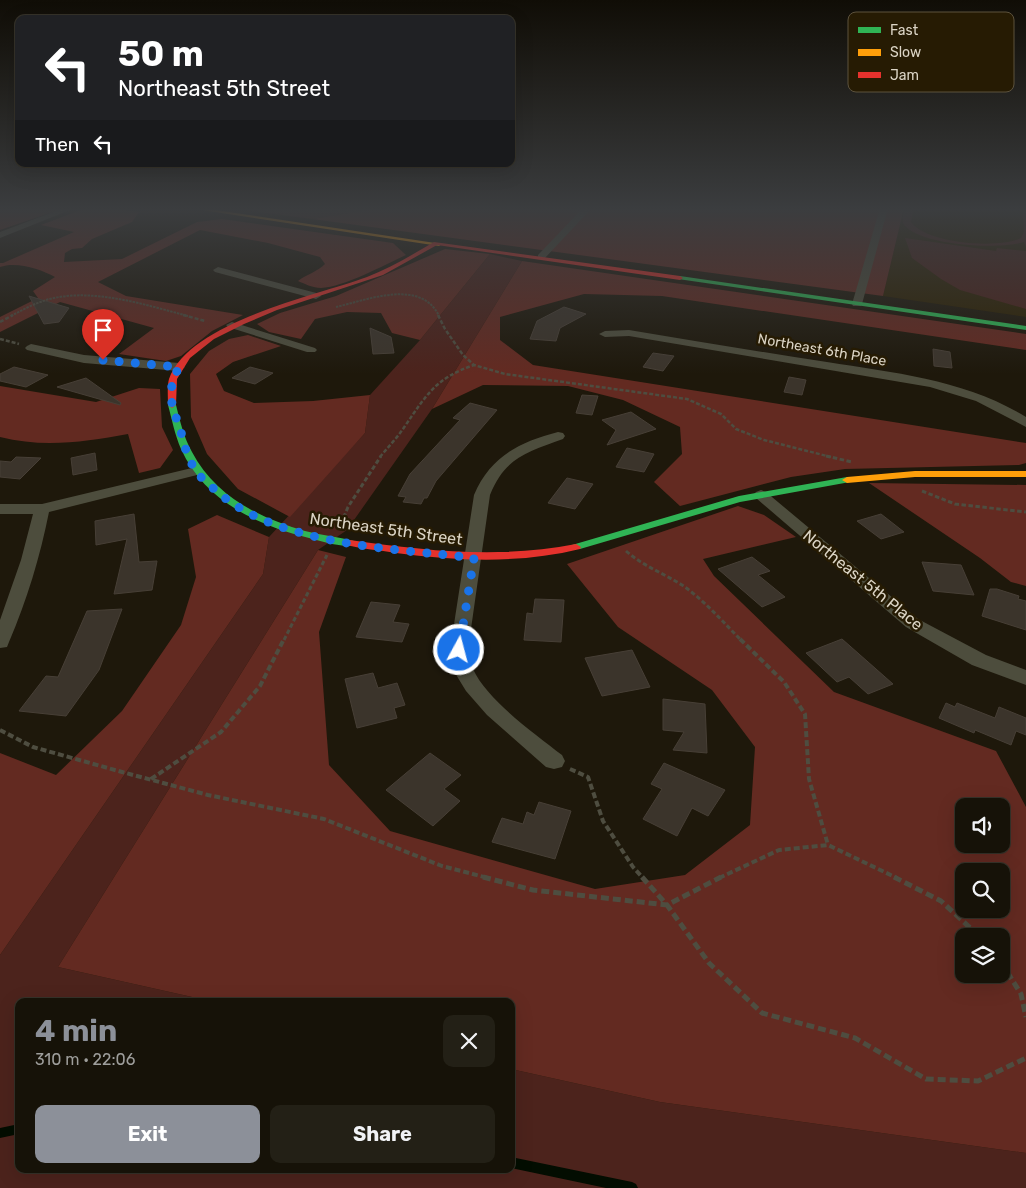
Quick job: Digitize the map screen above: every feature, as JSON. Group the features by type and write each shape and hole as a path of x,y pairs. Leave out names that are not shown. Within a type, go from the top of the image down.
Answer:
{"street":[{"name":"Northeast 5th Street","path":"399,263 380,274 230,326 205,340 179,367 172,381 170,392 186,450 196,472 218,494 246,512 269,523 291,530 334,540 474,558 545,554 613,539 720,504 837,481 891,476 1026,474"},
{"path":"584,263 1026,328"},
{"path":"857,304 869,263"},
{"path":"218,270 316,296"},
{"path":"230,326 311,350"},
{"name":"Northeast 6th Place","path":"606,334 629,333 927,383 1004,408 1026,423"},
{"path":"31,348 84,359 179,367"},
{"path":"554,761 505,720 478,691 464,671 459,650 482,495 487,482 494,470 506,459 522,450 558,436"},
{"path":"0,509 42,509 196,472"},
{"name":"Northeast 5th Place","path":"761,495 912,623 979,660 1026,678"},
{"path":"0,642 14,612 35,541 42,509"}],"path":[{"path":"329,308 394,294 416,296 435,308 445,329 463,355 474,365 504,374 603,386 687,399 721,414 736,430 764,440 854,462"},
{"path":"0,322 54,298 72,296 100,297 123,301 230,326"},
{"path":"151,780 221,732 260,686 334,540 348,507 378,459 404,428 421,402 438,383 454,372 474,365"},
{"path":"891,476 918,490 955,504 1026,512"},
{"path":"613,539 636,560 682,585 706,605 784,682 805,714 809,779 828,845"},
{"path":"0,730 33,747 151,780 218,797 324,819 442,866 533,890 667,905 779,850 828,845 941,901 970,928"},
{"path":"554,761 588,777 604,821 633,867 667,905 709,963 762,1013 855,1038 926,1079 978,1081 1026,1058"},
{"path":"1010,976 1021,994 1026,1017"}],"shaded area":[{"path":"0,263 134,263 98,282 126,296 243,315 212,331 181,356 166,361 119,354 154,328 60,302 0,332 0,317 38,298 33,291 55,277 43,271 21,265 0,267"},
{"path":"389,263 352,280 330,287 318,288 298,281 325,264"},
{"path":"412,263 482,263 420,340 392,333 381,313 347,312 315,319 301,339 269,332 257,324 280,313 336,296"},
{"path":"482,263 521,263 432,409 347,530 318,550 58,967 197,998 15,998 15,1173 515,1173 515,1070 660,1102 1026,1153 1026,1188 0,1188 0,955 263,574 269,537 365,433 370,395 420,340"},
{"path":"521,263 539,263 1026,334 1026,350 662,296 584,294 500,317 500,340 533,365 1026,443 1026,463 1019,465 845,469 791,477 680,506 654,482 682,454 680,427 623,400 568,386 483,385 432,409"},
{"path":"642,263 891,263 883,296"},
{"path":"891,263 1026,263 1026,317 883,296"},
{"path":"920,263 1026,263 1026,309 960,290"},
{"path":"248,335 281,346 233,362 216,374 224,391 254,403 313,401 370,395 365,433 290,517 238,489 207,454 191,417 190,374 209,351 229,339"},
{"path":"0,386 96,402 139,388 160,389 162,427 173,450 160,468 139,473 128,434 64,443 32,442 0,437"},
{"path":"869,483 1026,485 1026,586 1011,582 980,558"},
{"path":"738,506 764,515 796,537 703,559 714,576 834,692 996,751 1026,807 1026,1153 660,1102 515,1070 515,998 197,998 58,967 318,550 346,557 319,632 329,765 390,831 595,889 685,875 750,825 755,747 712,690 618,627 567,564"},
{"path":"217,515 269,537 263,574 0,955 0,753 56,775 122,711 181,625 196,577 188,529"}],"building":[{"path":"29,296 69,308 59,322 44,324"},
{"path":"564,307 586,314 560,328 556,341 530,339 537,321"},
{"path":"370,328 391,337 394,353 373,354"},
{"path":"933,349 950,352 952,368 934,366"},
{"path":"653,353 674,356 663,371 643,367"},
{"path":"14,367 48,375 26,387 0,381 0,374"},
{"path":"250,367 273,373 255,384 232,378"},
{"path":"789,377 806,380 802,395 784,392"},
{"path":"86,378 121,403 120,405 57,387"},
{"path":"582,395 598,396 592,415 576,413"},
{"path":"470,403 497,410 436,481 427,498 424,498 421,504 403,502 406,497 398,496 410,474 460,420 453,418"},
{"path":"631,412 656,429 607,445 616,430 602,420"},
{"path":"627,448 654,454 644,472 616,467"},
{"path":"95,453 97,470 73,475 71,458"},
{"path":"16,457 41,458 20,479 0,477 0,461 11,462"},
{"path":"567,478 593,484 575,509 548,503"},
{"path":"134,514 139,562 157,561 152,590 114,594 127,539 96,545 95,521"},
{"path":"881,514 904,532 881,539 857,521"},
{"path":"752,557 770,571 758,575 785,597 762,607 718,569"},
{"path":"922,562 961,565 974,595 933,591"},
{"path":"990,589 997,589 1019,596 1018,599 1026,601 1026,630 982,616"},
{"path":"535,599 564,600 561,642 524,640 527,613 533,614"},
{"path":"371,602 400,605 393,622 409,624 402,642 356,637"},
{"path":"122,609 99,670 66,716 19,711 46,676 58,677 87,611"},
{"path":"842,639 893,684 868,694 849,677 837,682 806,653"},
{"path":"632,650 650,687 602,696 585,658"},
{"path":"373,673 378,688 397,683 405,705 394,708 397,718 357,728 345,679"},
{"path":"663,699 705,704 707,753 673,750 684,732 663,730"},
{"path":"946,703 955,707 957,703 995,718 999,707 1026,718 1026,735 1016,731 1011,745 975,730 974,733 939,718"},
{"path":"430,753 461,775 444,789 460,801 433,826 386,790"},
{"path":"664,763 725,790 708,816 692,808 677,836 643,819 662,789 651,784"},
{"path":"539,802 571,811 555,859 492,842 502,818 523,824 527,812 534,815"}],"waterway":[{"path":"0,1133 15,1130"},
{"path":"515,1163 632,1188"}],"traffic: fast":[{"path":"680,278 1026,328"},
{"path":"172,405 187,452 199,473 216,491 256,517 279,526 326,539 350,543"},
{"path":"576,547 739,499 847,480"}],"traffic: slow":[{"path":"847,480 915,474 1026,474"}],"traffic: jam":[{"path":"172,405 173,379 187,357 211,338 241,322 361,281 400,263"},
{"path":"577,263 680,278"},
{"path":"350,543 435,554 492,557 520,556 576,547"}],"route":[{"path":"103,360 179,367 172,381 170,392 186,450 196,472 218,494 239,508 269,523 334,540 368,546 474,558 459,650"}]}
